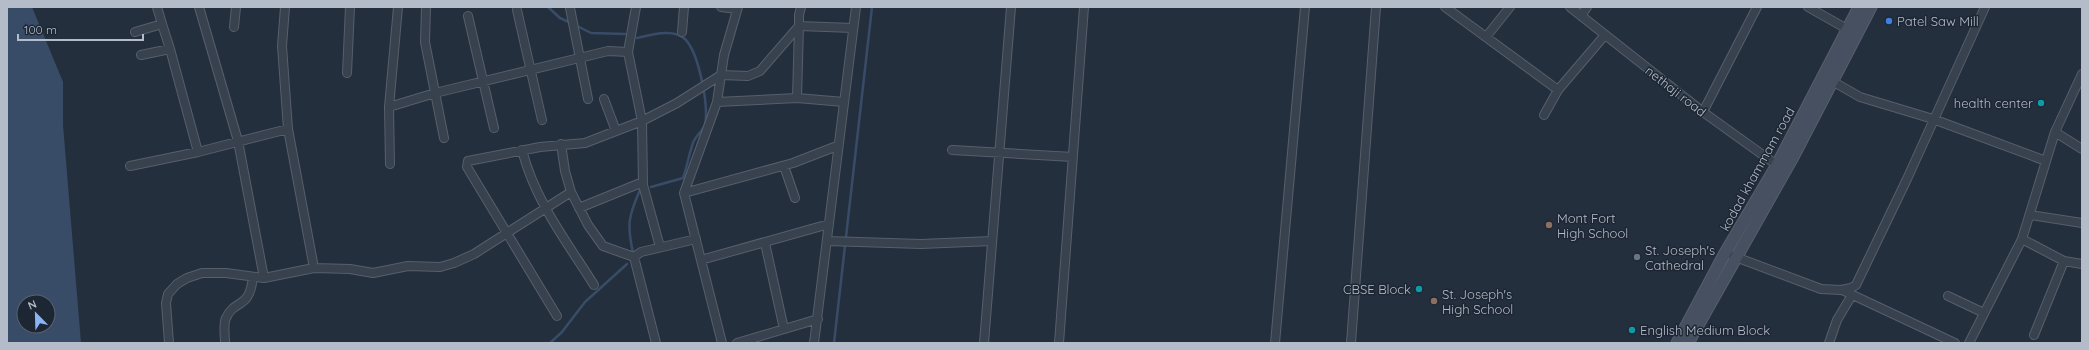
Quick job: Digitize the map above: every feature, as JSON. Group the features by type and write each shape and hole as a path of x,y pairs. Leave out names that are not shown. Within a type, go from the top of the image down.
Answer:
{"main road":[{"name":"kodad khammam road","path":"1781,167 1859,7"},
{"name":"kodad khammam road","path":"1676,343 1730,255 1832,81 1871,7"},
{"name":"kodad khammam road","path":"1688,343 1730,255"}],"street":[{"path":"157,7 198,152"},
{"path":"199,7 238,141 264,278"},
{"path":"234,27 236,7"},
{"path":"285,7 282,46 288,129 314,268"},
{"path":"347,73 350,7"},
{"path":"390,164 389,107 398,7"},
{"path":"426,7 425,42 444,138"},
{"path":"571,7 572,24 581,58 588,99"},
{"path":"636,7 628,52 642,121 643,182 660,247"},
{"path":"682,32 684,7"},
{"path":"721,7 737,8 724,54 717,102 684,193 722,343"},
{"path":"796,98 799,15 802,7"},
{"path":"814,343 837,146 856,7"},
{"path":"984,343 1011,7"},
{"path":"1059,343 1084,7"},
{"path":"1275,343 1305,7"},
{"path":"1351,343 1376,7"},
{"path":"1445,7 1558,90"},
{"path":"1486,37 1510,7"},
{"name":"nethaji road","path":"1570,7 1703,112 1781,167"},
{"path":"1580,16 1587,7"},
{"path":"1703,112 1757,7"},
{"path":"1808,7 1847,29"},
{"path":"1730,255 1821,289 1842,290 1851,288 1860,279 1985,7"},
{"path":"517,10 542,120"},
{"path":"468,16 482,82 494,128"},
{"path":"135,32 162,24"},
{"path":"799,26 853,28"},
{"path":"557,316 471,173 467,163 470,160 522,150 561,144 585,143 642,121 677,103 721,75 748,76 760,71 799,26"},
{"path":"1544,115 1558,90 1605,35"},
{"path":"141,55 170,49"},
{"path":"389,107 435,93 608,51 628,52"},
{"path":"1970,342 2022,239 2055,132 2082,74"},
{"path":"1832,81 1860,97 1933,119 2046,162"},
{"path":"717,102 796,98 844,102"},
{"path":"604,99 616,131"},
{"path":"130,166 198,152 288,129"},
{"path":"2055,132 2082,149"},
{"path":"561,144 565,171 571,192 579,208 603,246 634,258"},
{"path":"684,193 784,166 837,146"},
{"path":"522,150 528,173 544,208 594,285"},
{"path":"952,150 1073,157"},
{"path":"784,166 795,198"},
{"path":"579,208 643,182"},
{"path":"169,343 166,303 168,294 177,284 187,278 202,274 226,273 264,278 314,268 350,269 373,273 408,266 440,267 474,254 571,192"},
{"path":"2030,215 2082,222"},
{"path":"701,260 829,224"},
{"path":"634,258 641,252 696,239"},
{"path":"2022,239 2064,261 2082,264"},
{"path":"827,241 845,243 921,244 992,241"},
{"path":"765,243 784,329"},
{"path":"634,258 656,343"},
{"path":"2034,335 2064,261"},
{"path":"225,343 226,318 230,312 249,297 253,277"},
{"path":"1842,290 1955,343"},
{"path":"1829,343 1837,320 1852,295"},
{"path":"1948,296 1984,313"},
{"path":"736,343 750,341 818,319"}],"water":[{"path":"7,7 32,7 63,82 63,125 81,343 7,343"}],"waterway":[{"path":"548,7 560,18 571,23"},
{"path":"834,343 872,7"},
{"path":"575,25 591,33 625,34"},
{"path":"637,38 668,33 685,39 690,46 699,67 706,106 705,125 694,140 683,178 651,187"},
{"path":"633,253 629,228 633,207 640,190"},
{"path":"550,343 562,332 585,302 627,264"}],"place":[{"name":"Patel Saw Mill","path":"1889,21"},
{"name":"health center","path":"2041,103"},
{"name":"Mont Fort High School","path":"1549,225"},
{"name":"St. Joseph's Cathedral","path":"1637,257"},
{"name":"CBSE Block","path":"1419,289"},
{"name":"St. Joseph's High School","path":"1434,301"},
{"name":"English Medium Block","path":"1632,330"}]}
